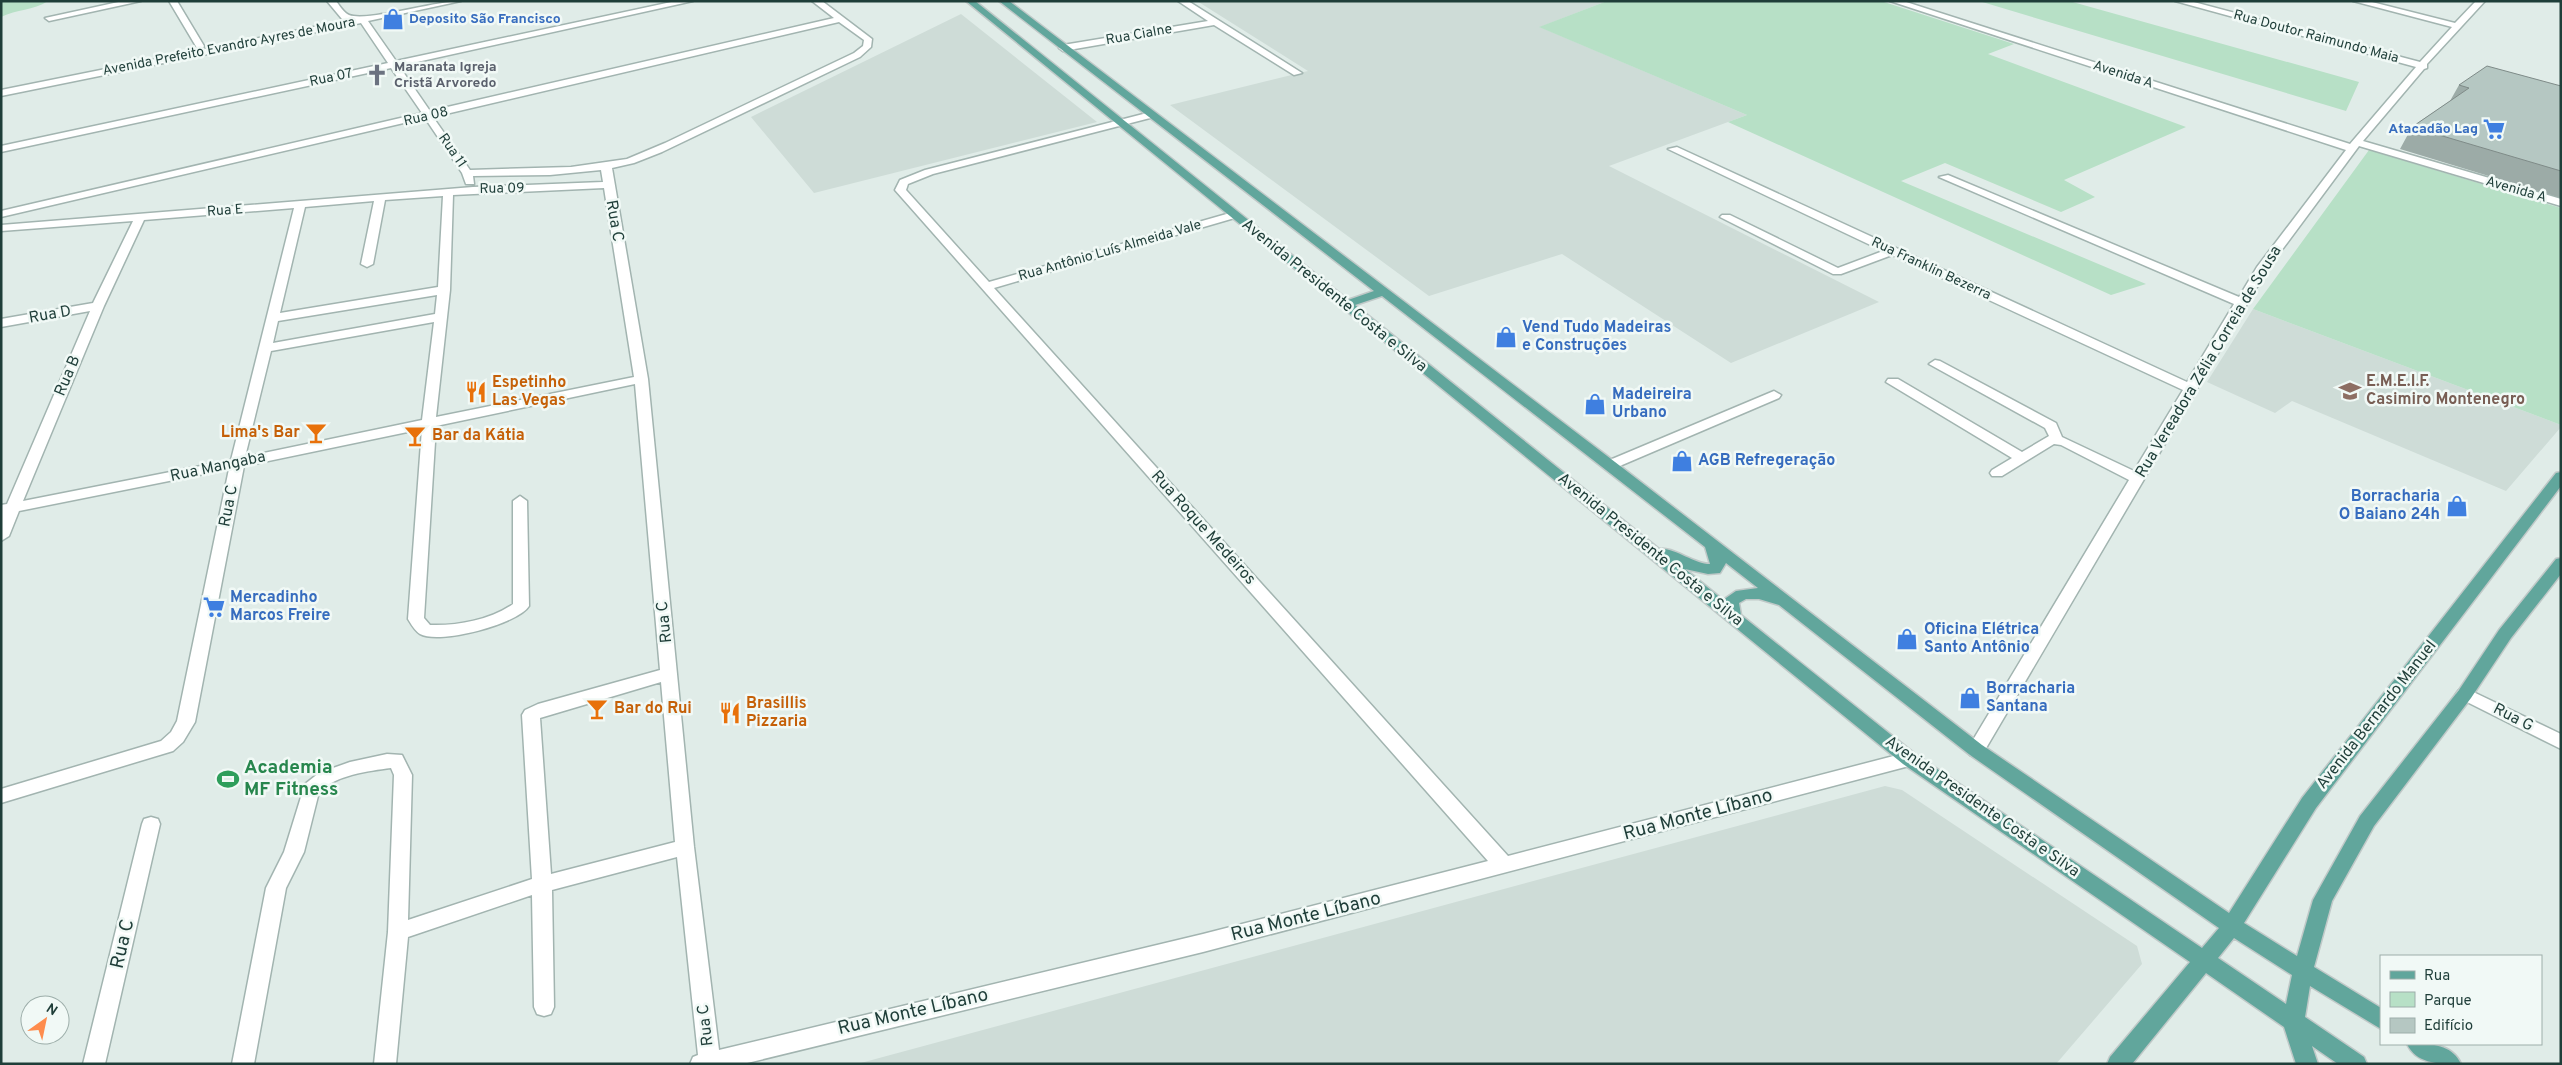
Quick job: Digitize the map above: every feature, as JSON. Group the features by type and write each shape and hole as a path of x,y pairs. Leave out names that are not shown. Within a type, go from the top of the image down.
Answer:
{"main road":[{"name":"Avenida Presidente Costa e Silva","path":"970,1 1344,305 1909,759 2356,1064"},
{"name":"Avenida Presidente Costa e Silva","path":"1003,1 1610,465 1976,750 2232,926 2380,1019"},
{"path":"1344,305 1382,292"},
{"name":"Avenida Bernardo Manuel","path":"2118,1064 2202,959 2232,926 2309,803 2561,476"},
{"path":"1641,543 1704,570 1715,569 1719,563 1711,544"},
{"path":"2307,1064 2294,1022 2303,970 2323,900 2367,821 2465,694 2504,634 2561,562"},
{"path":"1734,618 1731,601 1736,596 1750,593 1771,597 1800,613"},
{"path":"2420,1045 2450,1064"}],"street":[{"path":"49,18 137,1"},
{"path":"173,1 200,46"},
{"path":"331,1 345,17 363,20"},
{"name":"Avenida Prefeito Evandro Ayres de Moura","path":"1,85 424,1"},
{"name":"Avenida Prefeito Evandro Ayres de Moura","path":"1,93 458,1"},
{"name":"Rua 07","path":"1,149 689,1"},
{"path":"816,1 841,19"},
{"path":"1182,1 1297,73"},
{"name":"Avenida A","path":"1894,1 2353,145 2561,203"},
{"name":"Rua Doutor Raimundo Maia","path":"2179,1 2424,66"},
{"path":"2357,1 2457,26"},
{"name":"Rua Vereadora Zélia Correia de Sousa","path":"1976,750 2138,479 2189,388 2242,302 2308,204 2353,145 2481,1"},
{"name":"Rua Cialne","path":"1059,45 1205,15"},
{"name":"Rua 09","path":"608,185 474,190 467,173 542,171 606,166 653,153 857,55 867,47 868,38 841,19"},
{"name":"Rua 08","path":"6,214 841,19"},
{"name":"Rua 11","path":"363,20 467,173"},
{"name":"Rua Cialne","path":"1059,45 1215,22"},
{"path":"1120,123 1151,115"},
{"name":"Rua Roque Medeiros","path":"1120,123 929,172 904,182 900,190 1505,866"},
{"name":"Rua Franklin Bezerra","path":"1673,149 2189,388"},
{"path":"606,166 608,185"},
{"path":"1944,177 2242,302"},
{"name":"Rua C","path":"608,185 641,379 706,1062"},
{"name":"Rua E","path":"1,228 474,190"},
{"path":"448,193 444,290 429,422 416,619 425,630 444,631 506,616 521,606 520,501"},
{"path":"367,264 380,199"},
{"name":"Rua C","path":"1,796 167,746 177,737 186,722 237,463 274,318 300,205"},
{"path":"1,223 6,214"},
{"name":"Rua Antônio Luís Almeida Vale","path":"987,286 1234,215"},
{"name":"Rua B","path":"1,536 7,508 140,217"},
{"path":"1726,217 1837,272 1892,250"},
{"path":"274,318 444,290"},
{"name":"Rua D","path":"1,323 98,306"},
{"path":"266,348 440,317"},
{"path":"1935,364 2050,426 2058,440"},
{"name":"Rua Mangaba","path":"7,508 237,463 641,379"},
{"path":"1893,382 2020,457"},
{"path":"1610,465 1774,395"},
{"path":"1997,473 2020,457 2051,440 2058,440 2064,441 2138,479"},
{"path":"544,1007 542,884 531,715 538,710 670,673"},
{"name":"Rua G","path":"2465,694 2561,742"},
{"name":"Rua Monte Líbano","path":"706,1062 1203,943 1505,866 1909,759"},
{"path":"244,1064 276,888 294,852 311,789 315,783 326,776 396,760 403,774 398,932 385,1064"},
{"name":"Rua C","path":"94,1064 151,824"},
{"path":"398,932 542,884 685,847"}],"shaded area":[{"path":"1197,1 1607,1 1540,27 1747,115 1609,166 1879,302 1731,363 1562,254 1429,296 1170,105 1308,71"},
{"path":"961,14 1097,122 814,193 751,117"},
{"name":"E.M.E.I.F. Casimiro Montenegro","path":"2253,309 2561,425 2561,427 2506,491 2292,401 2275,413 2207,382"},
{"path":"1885,786 1902,790 2137,946 2142,964 2056,1064 857,1064"}],"green space":[{"path":"1,1 48,1 37,7 1,17"},
{"path":"1607,1 1881,1 2014,44 1988,54 2186,127 2064,180 2095,197 2061,212 1945,163 1901,181 2146,284 2111,295 1728,122 1747,115 1539,27"},
{"path":"1979,1 2069,1 2359,82 2346,111"},
{"path":"2369,150 2561,208 2561,425 2253,309"}],"building":[{"name":"Atacadão Lag","path":"2487,66 2561,86 2561,171 2412,127 2469,88 2459,85"}],"place":[{"name":"Deposito São Francisco","path":"393,19"},
{"name":"Maranata Igreja Cristã Arvoredo","path":"377,75"},
{"name":"Atacadão Lag","path":"2494,129"},
{"name":"Vend Tudo Madeiras e Construções","path":"1506,337"},
{"name":"E.M.E.I.F. Casimiro Montenegro","path":"2350,391"},
{"name":"Espetinho Las Vegas","path":"476,392"},
{"name":"Madeireira Urbano","path":"1595,404"},
{"name":"Lima's Bar","path":"316,433"},
{"name":"Bar da Kátia","path":"415,436"},
{"name":"AGB Refregeração","path":"1682,461"},
{"name":"Borracharia O Baiano 24h","path":"2457,506"},
{"name":"Mercadinho Marcos Freire","path":"214,607"},
{"name":"Oficina Elétrica Santo Antônio","path":"1907,639"},
{"name":"Borracharia Santana","path":"1970,698"},
{"name":"Bar do Rui","path":"597,709"},
{"name":"Brasillis Pizzaria","path":"730,713"},
{"name":"Academia MF Fitness","path":"228,779"}]}
